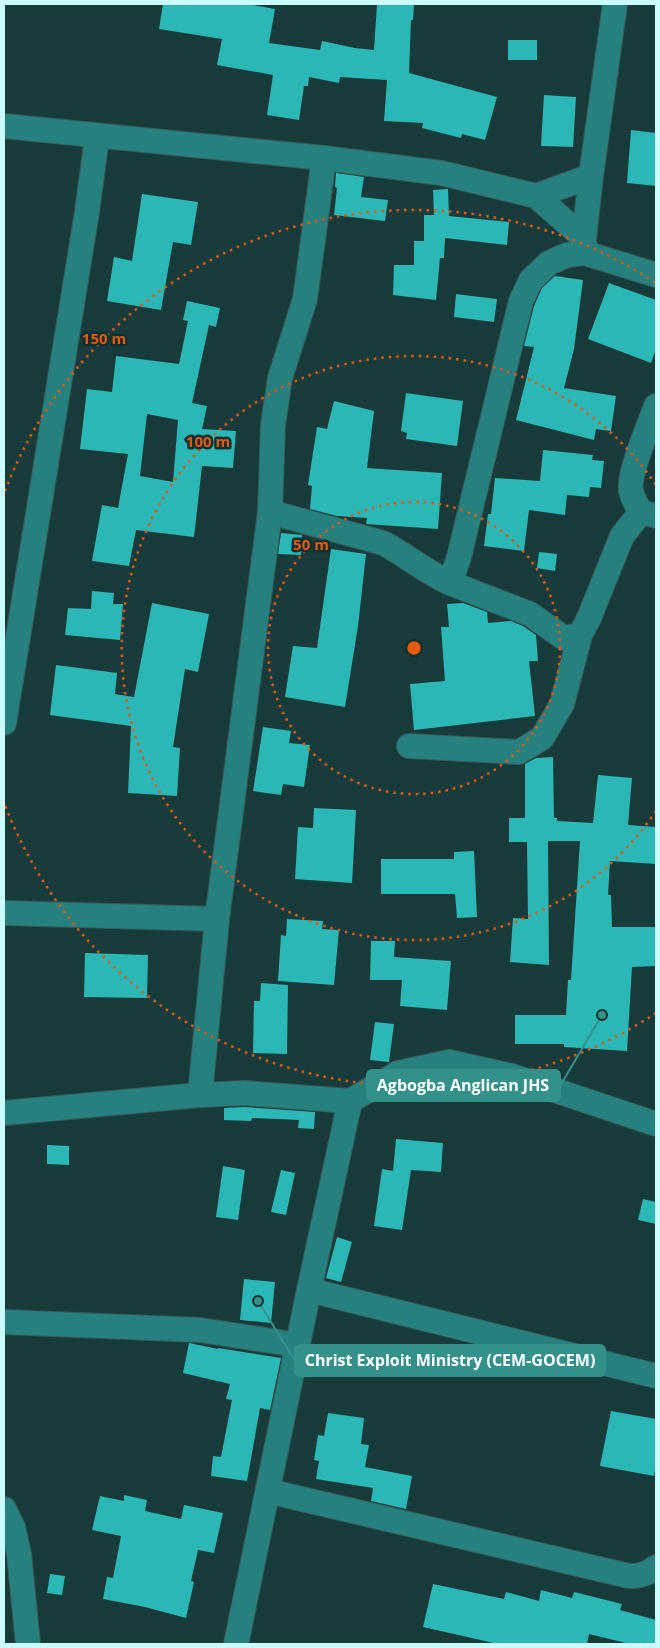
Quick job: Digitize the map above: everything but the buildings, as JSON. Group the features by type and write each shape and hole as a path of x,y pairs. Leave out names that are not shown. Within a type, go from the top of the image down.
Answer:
{"street":[{"path":"585,245 591,176 615,4"},
{"path":"4,126 324,158 441,173 536,196 585,245 656,275"},
{"path":"4,723 86,222 97,136"},
{"path":"200,1095 217,919 270,512 273,425 280,378 305,299 324,158"},
{"path":"536,196 591,176"},
{"path":"450,583 459,557 520,301 531,280 549,263 585,245"},
{"path":"409,746 519,752 542,738 562,704 580,635 589,618 622,536 649,514 634,500 631,490 633,472 656,406"},
{"path":"270,512 383,544 450,583 530,614 564,638 580,635"},
{"path":"7,907 217,919"},
{"path":"4,1113 200,1095 244,1093 350,1101 398,1073 450,1062 512,1076 656,1124"},
{"path":"236,1644 350,1101"},
{"path":"309,1290 656,1376"},
{"path":"4,1322 200,1330 298,1345"},
{"path":"268,1491 629,1576 640,1576 656,1568"},
{"path":"4,1510 13,1526 19,1554 28,1644"}],"place":[{"name":"Agbogba Anglican JHS","path":"602,1015"},
{"name":"Christ Exploit Ministry (CEM-GOCEM)","path":"258,1301"}]}
